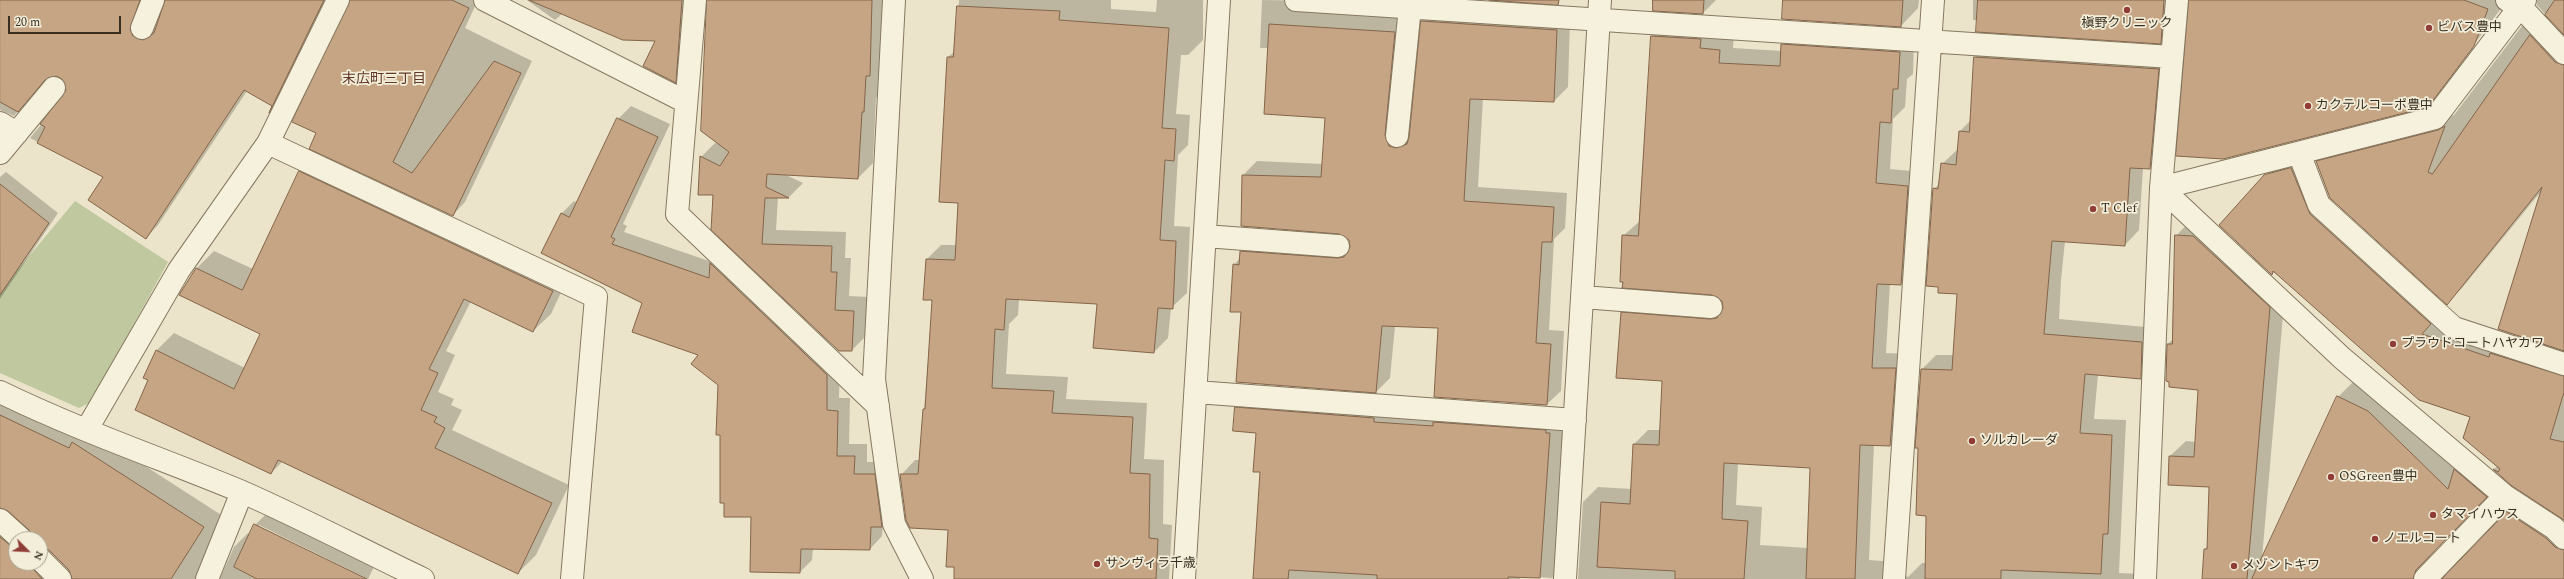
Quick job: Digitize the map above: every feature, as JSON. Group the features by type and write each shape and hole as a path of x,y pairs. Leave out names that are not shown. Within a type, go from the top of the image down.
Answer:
{"street":[{"path":"142,28 153,0"},
{"path":"87,429 179,270 268,143 338,0"},
{"path":"485,0 686,102"},
{"path":"695,0 677,214 878,406"},
{"path":"894,0 874,379 894,524 922,579"},
{"path":"1184,579 1219,0"},
{"path":"1296,0 1410,7 1479,6 1600,10 1931,41 2172,56"},
{"path":"1894,579 1933,0"},
{"path":"2145,579 2161,188 2177,0"},
{"path":"2161,188 2435,118 2517,2 2564,53"},
{"path":"1397,136 1410,7"},
{"path":"1566,579 1600,10"},
{"path":"0,153 8,128 54,88"},
{"path":"268,143 596,296 572,579"},
{"path":"2300,153 2318,205 2454,328 2564,364"},
{"path":"2161,188 2342,358 2505,496 2554,528 2564,538"},
{"path":"1205,236 1338,246"},
{"path":"1583,297 1712,307"},
{"path":"0,392 56,419 87,429 242,492 423,579"},
{"path":"1196,392 1575,420"},
{"path":"207,579 242,492"},
{"path":"2425,579 2505,496"},
{"path":"0,520 12,531"},
{"path":"48,567 60,579"}],"green space":[{"path":"75,201 168,262 91,402 79,408 0,373 0,291"}],"building":[{"path":"0,0 140,0 130,29 133,36 143,40 154,33 165,0 324,0 269,113 272,106 244,90 146,239 88,200 103,177 37,143 45,127 40,124 66,90 62,79 56,76 45,80 18,112 0,102"},
{"path":"350,0 452,0 469,8 393,162 412,173 494,61 521,73 453,216 309,149 316,133 292,122"},
{"path":"529,0 682,0 676,83 643,66 655,41 623,40"},
{"path":"707,0 872,0 870,76 866,76 864,112 862,112 858,179 767,174 766,187 789,198 765,198 762,244 832,246 831,272 837,272 835,310 854,311 852,351 839,351 711,230 713,195 698,195 700,156 720,166 729,152 701,131"},
{"path":"1489,0 1559,0 1558,5"},
{"path":"1653,0 1704,0 1703,14 1653,11"},
{"path":"1783,0 1903,0 1901,27 1782,19"},
{"path":"1978,0 2164,0 2161,44 1976,32"},
{"path":"2189,0 2464,0 2488,9 2474,46 2428,107 2223,159 2176,156"},
{"path":"2555,0 2564,0 2564,35 2545,15"},
{"path":"957,6 1060,11 1059,20 1169,28 1162,128 1176,129 1174,161 1165,160 1160,240 1176,241 1173,309 1158,308 1154,353 1093,348 1097,304 1006,299 1004,330 995,329 992,388 1054,391 1052,413 1133,417 1130,473 1150,474 1149,538 1158,539 1156,579 954,579 954,567 946,567 948,530 910,528 906,520 900,474 918,474 923,409 925,409 932,300 923,300 926,259 955,260 958,203 939,202 947,57 953,57"},
{"path":"1421,21 1557,30 1554,102 1470,99 1464,201 1554,207 1552,242 1542,242 1536,343 1551,344 1547,405 1434,397 1438,328 1382,326 1376,393 1236,382 1241,312 1230,312 1233,264 1239,265 1240,251 1337,258 1344,257 1350,247 1349,240 1339,234 1241,226 1242,175 1321,177 1325,118 1264,114 1269,24 1395,32 1385,135 1389,146 1396,148 1407,144 1409,137"},
{"path":"2530,35 2555,62 2564,65 2564,351 2498,329 2542,187 2447,305 2330,198 2316,161 2438,130 2445,126 2428,172 2432,174"},
{"path":"1651,36 1701,39 1700,48 1720,50 1719,63 1780,66 1781,44 1900,52 1898,89 1893,89 1891,123 1880,122 1876,183 1908,186 1901,285 1877,284 1872,368 1896,368 1890,446 1860,445 1855,579 1806,579 1810,468 1724,463 1722,519 1748,521 1744,579 1675,579 1675,571 1597,567 1601,502 1630,504 1633,444 1659,445 1662,381 1616,378 1621,312 1710,319 1717,318 1723,308 1722,301 1712,295 1622,288 1623,282 1620,282 1622,235 1638,236"},
{"path":"1974,57 2159,69 2150,169 2130,168 2125,246 2052,241 2044,334 2142,342 2141,379 2085,374 2080,433 2112,435 2108,534 2103,534 2101,574 2001,570 2001,579 1925,579 1926,516 1916,515 1918,448 1915,448 1921,369 1952,370 1957,294 1938,293 1938,287 1926,286 1933,188 1938,189 1941,163 1956,165 1959,131 1969,132"},
{"path":"617,118 658,137 611,237 615,239 612,244 709,278 710,263 827,375 827,410 838,411 837,456 855,456 854,474 875,474 882,527 871,527 870,550 801,549 800,573 750,572 751,517 724,517 724,503 720,503 720,435 716,435 718,385 691,364 698,355 632,332 642,303 541,253 561,213 569,217"},
{"path":"2291,168 2310,214 2431,324 2422,334 2489,357 2490,353 2564,376 2564,392 2550,439 2564,442 2564,520 2512,486 2493,469 2498,472 2500,469 2463,438 2470,417 2419,400 2273,271 2272,275 2219,225 2264,175"},
{"path":"299,171 553,291 533,332 464,299 429,369 438,373 421,410 437,417 434,422 445,428 435,448 552,503 518,574 278,460 271,474 135,410 148,380 143,378 156,350 234,389 260,334 179,295 196,268 242,290"},
{"path":"0,184 49,223 0,295"},
{"path":"2175,235 2193,236 2270,307 2247,579 2202,579 2204,549 2207,549 2209,487 2168,485 2169,456 2194,457 2198,390 2169,387 2169,382 2166,381 2167,344 2172,344"},
{"path":"2337,396 2368,411 2448,489 2454,469 2487,497 2416,570 2413,579 2252,579"},
{"path":"1235,407 1374,418 1374,422 1433,426 1433,422 1546,430 1546,433 1550,433 1540,578 1377,579 1377,575 1289,570 1288,579 1253,579 1260,472 1253,472 1256,433 1233,431"},
{"path":"0,415 69,448 72,442 204,527 171,579 72,579 69,570 48,550 48,531 29,531 8,511 0,508"},
{"path":"2507,512 2546,538 2555,547 2564,550 2564,579 2442,579"},
{"path":"254,524 367,579 257,579 234,567"},
{"path":"0,537 8,544 8,571 35,571 42,579 0,579"}],"place":[{"name":"槇野クリニック","path":"2127,10"},
{"name":"ビバス豊中","path":"2429,28"},
{"name":"カクテルコーポ豊中","path":"2308,106"},
{"name":"T Clef","path":"2093,209"},
{"name":"プラウドコートハヤカワ","path":"2393,344"},
{"name":"ソルカレーダ","path":"1972,441"},
{"name":"OSGreen豊中","path":"2331,477"},
{"name":"タマイハウス","path":"2433,515"},
{"name":"ノエルコート","path":"2375,539"},
{"name":"サンヴィラ千歳","path":"1097,564"},
{"name":"メゾントキワ","path":"2234,566"}],"district":[{"name":"末広町三丁目","path":"384,80"}]}
